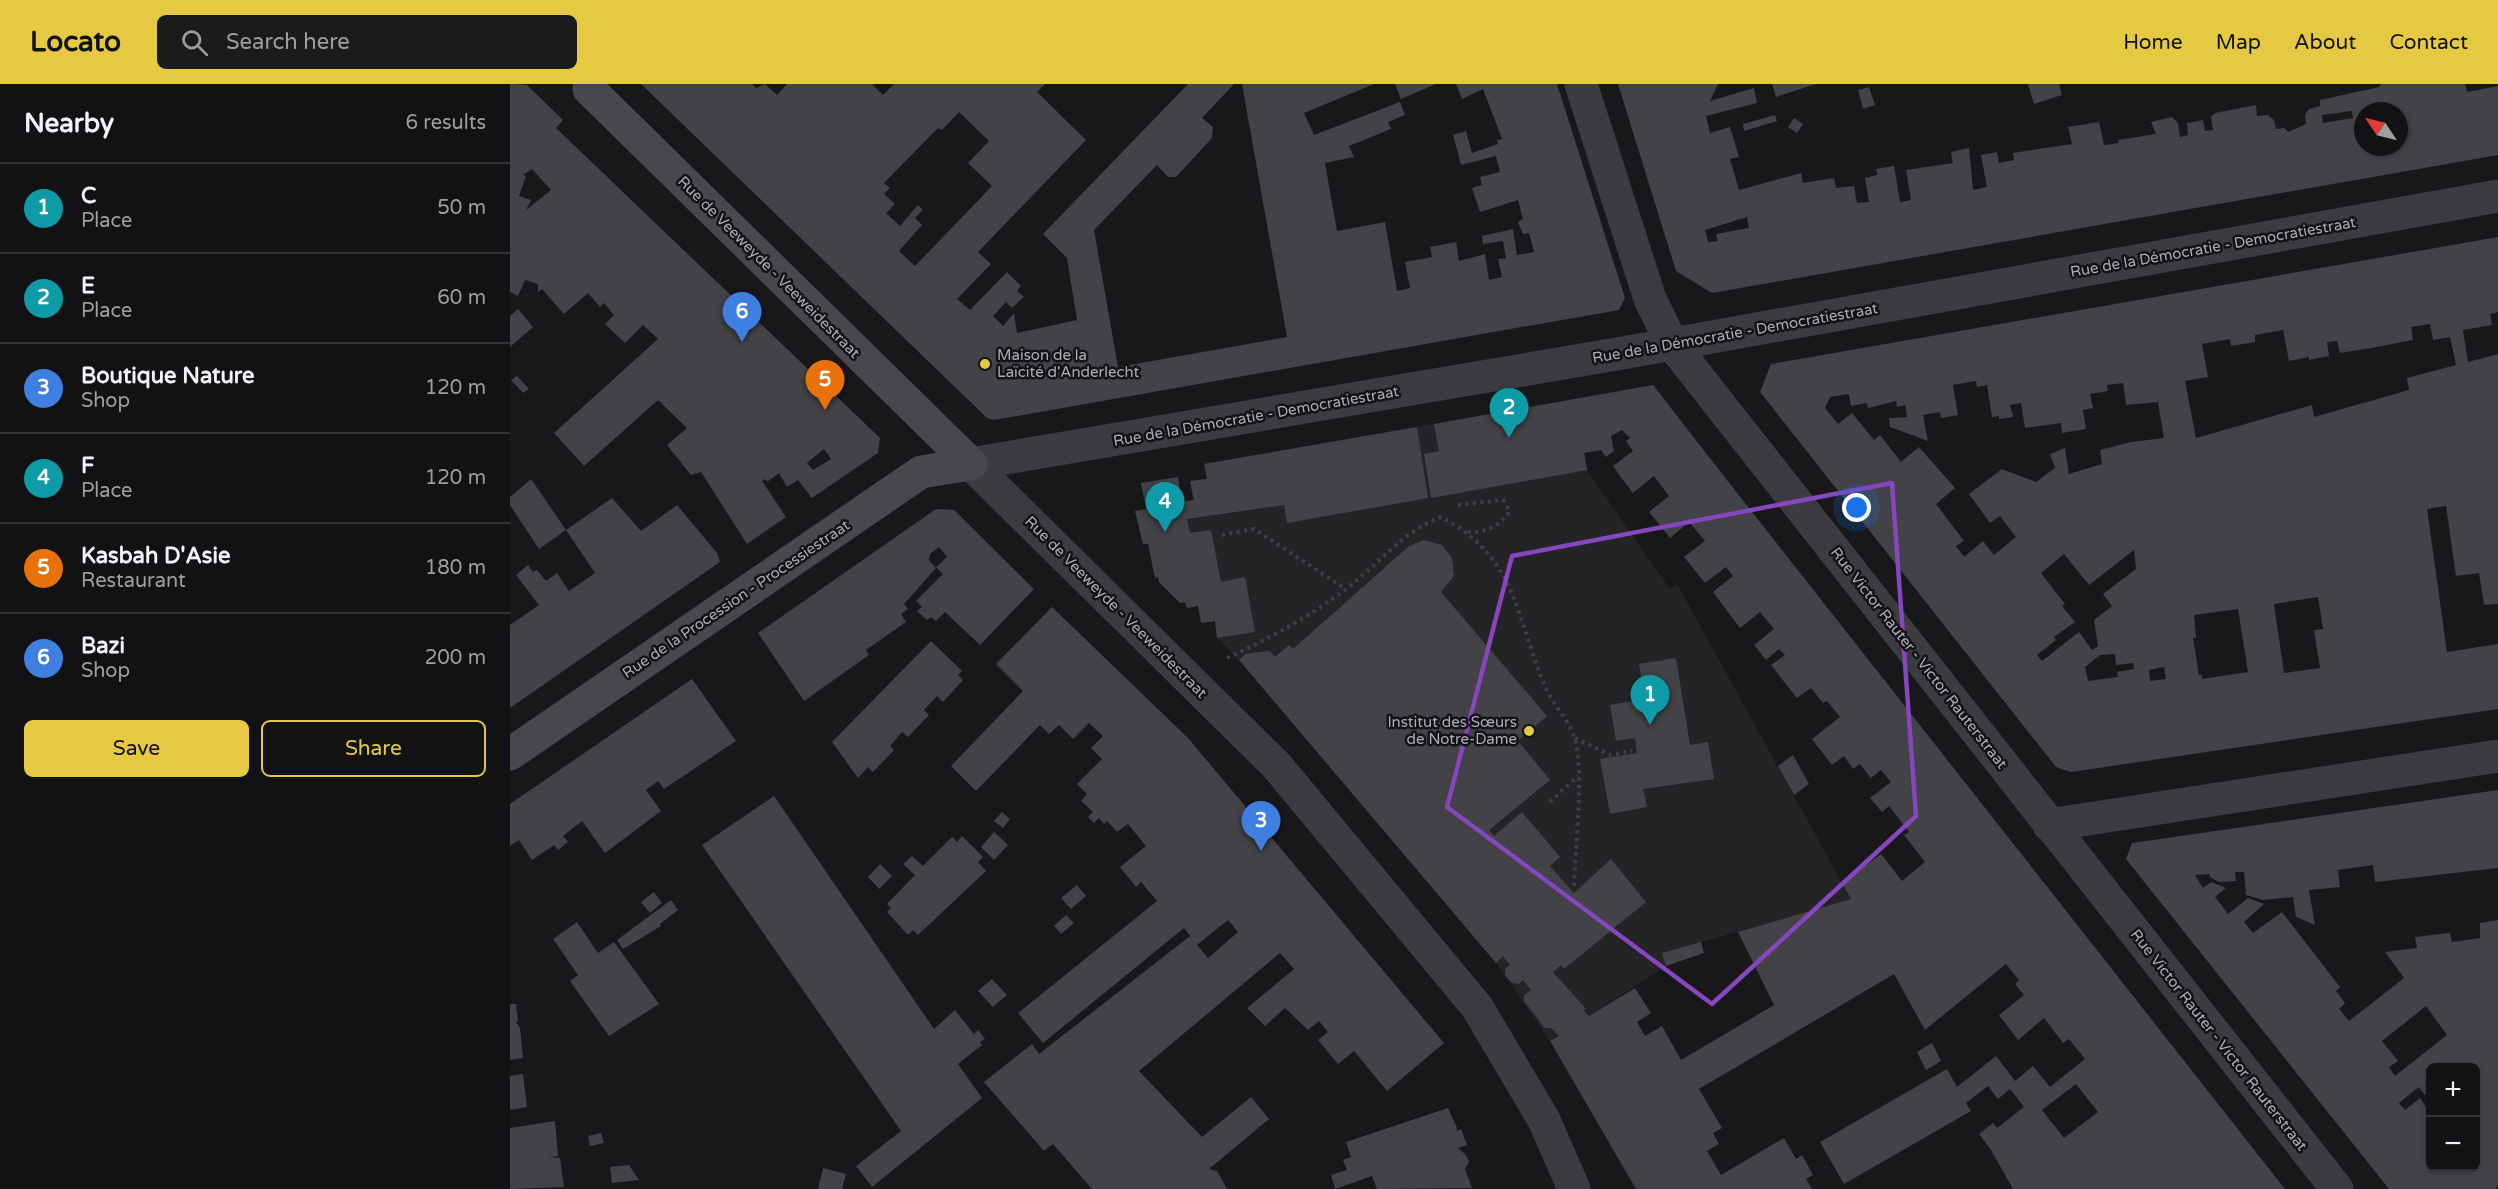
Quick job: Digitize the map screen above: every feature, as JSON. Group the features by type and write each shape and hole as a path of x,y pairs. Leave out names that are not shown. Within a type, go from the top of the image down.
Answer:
{"street":[{"name":"Rue Victor Rauter - Victor Rauterstraat","path":"1581,84 1650,298 1672,344 2337,1189"},
{"name":"Rue de Veeweyde - Veeweidestraat","path":"586,87 1277,766 1477,1007 1544,1120 1574,1189"},
{"name":"Rue de la Démocratie - Democratiestraat","path":"971,464 1672,344 2498,196"},
{"name":"Rue de la Procession - Processiestraat","path":"510,754 921,472 971,464"},
{"path":"2049,825 2498,756"}],"path":[{"path":"1458,505 1503,500 1510,512 1502,524 1478,532 1467,532"},
{"path":"1227,658 1267,640 1346,589 1422,524 1441,517 1467,532 1483,544 1510,585 1545,687 1575,738 1578,776 1574,887"},
{"path":"1222,535 1254,529 1346,589"},
{"path":"1575,738 1610,754 1632,752"},
{"path":"1550,802 1578,776"}],"highlighted area":[{"path":"1892,483 1916,816 1712,1004 1447,807 1512,556"}],"shaded area":[{"name":"Institut des Sœurs de Notre-Dame","path":"1576,399 1588,472 1670,589 1677,584 1851,899 1663,953 1666,966 1550,1041 1496,963 1258,680 1217,638 1215,621 1201,623 1198,606 1187,608 1185,602 1180,603 1159,582 1158,577 1155,578 1149,544 1143,544 1135,511 1146,509 1141,483 1178,477 1182,502 1193,500 1190,481 1207,479 1204,464"}],"building":[{"path":"510,84 527,85 563,120 556,128 880,438 878,453 812,498 798,480 787,487 779,473 767,482 765,479 762,481 786,517 747,544 701,472 691,475 667,445 687,428 658,400 584,466 554,433 658,339 643,325 625,343 605,324 614,315 604,303 600,307 588,293 564,314 542,289 538,292 538,284 525,280 518,296 510,292","holes":["532,169 551,190 526,210 531,200 519,196 526,176 523,175","824,449 831,459 813,470 807,463"]},
{"path":"641,84 752,84 756,88 765,84 777,95 787,84 872,84 883,95 894,84 1045,84 1037,92 1086,140 978,252 991,264 957,299 970,310 1007,272 1021,286 1017,291 1024,297 1012,308 1006,302 993,316 1003,326 1014,313 1017,333 1077,320 1067,258 1043,234 1188,84 1234,84 1202,118 1213,127 1212,138 1176,177 1168,177 1157,165 1094,230 1118,367 1287,337 1242,84 1374,84 1304,113 1314,135 1400,102 1405,115 1388,122 1391,129 1349,146 1354,157 1325,163 1337,231 1385,222 1397,291 1410,288 1405,262 1432,257 1430,247 1456,242 1459,261 1485,254 1489,280 1502,277 1498,259 1506,258 1503,241 1483,244 1482,236 1513,229 1517,255 1534,252 1529,233 1523,234 1518,222 1523,219 1518,200 1480,212 1472,188 1482,185 1480,177 1500,172 1496,156 1461,165 1453,135 1466,131 1472,153 1498,144 1497,140 1502,139 1483,89 1462,99 1456,84 1557,84 1625,298 1619,310 994,420 987,418","holes":["959,112 989,141 968,163 992,186 915,266 899,251 922,225 915,218 923,210 918,205 900,226 886,213 895,204 884,194 890,188 884,183 938,128 942,130"]},
{"path":"1395,84 1436,84 1401,99"},
{"path":"1618,84 1718,84 1710,101 1754,88 1757,103 1706,116 1710,133 1730,127 1739,157 1730,159 1739,190 1801,173 1803,183 1834,178 1836,188 1854,186 1857,203 1869,202 1865,178 1877,175 1876,169 1894,166 1900,202 1911,200 1906,170 1953,163 1951,152 1969,148 1973,190 1987,187 1981,155 1997,152 1999,163 2014,160 2013,153 2072,144 2068,127 2099,122 2104,145 2119,143 2118,140 2156,134 2151,122 2172,117 2178,123 2180,137 2188,135 2187,123 2203,120 2205,131 2213,130 2211,117 2215,113 2256,105 2257,116 2268,115 2274,120 2276,129 2284,128 2288,132 2306,124 2305,115 2309,109 2320,106 2320,100 2379,87 2381,84 2465,84 2467,92 2498,86 2498,155 1712,293 1676,271","holes":["2352,111 2353,118 2323,123 2322,115","1747,217 1749,228 1716,234 1718,241 1708,242 1705,230"]},
{"path":"1772,84 1816,84 1776,97"},
{"path":"2028,84 2059,84 2062,95 2034,104"},
{"path":"1869,87 1875,105 1863,109 1858,90"},
{"path":"1775,115 1777,121 1744,131 1743,124"},
{"path":"1794,118 1803,124 1797,133 1788,127"},
{"path":"2498,237 2498,312 2490,314 2492,325 2463,330 2468,362 2498,354 2498,604 2484,605 2479,573 2456,576 2446,506 2427,509 2447,652 2498,644 2498,709 2071,772 2056,767 1760,392 1771,364","holes":["2430,324 2433,340 2450,337 2456,365 2407,378 2409,390 2314,417 2312,405 2196,438 2185,381 2208,377 2202,344 2230,339 2231,346 2255,342 2255,335 2283,330 2289,361 2309,357 2309,360 2329,356 2327,342 2337,341 2340,353 2413,340 2411,327","1976,381 1977,387 1987,385 1992,417 1999,416 1999,419 2013,417 2010,405 2021,403 2025,428 2061,423 2062,433 2086,429 2083,410 2093,408 2090,394 2108,391 2107,385 2123,383 2126,405 2158,402 2164,438 2131,442 2100,450 2102,464 2069,474 2065,448 2050,454 2055,468 2036,482 2002,469 1969,494 1990,523 2000,516 2016,537 1994,555 1983,541 1964,557 1956,546 1964,541 1936,504 1955,488 1919,447 1901,462 1880,435 1874,440 1852,413 1838,424 1825,408 1830,397 1849,394 1851,406 1867,403 1868,408 1896,401 1897,407 1905,405 1907,417 1889,418 1890,427 1928,441 1923,415 1940,412 1941,418 1958,415 1953,385","2134,550 2136,569 2103,594 2112,606 2094,620 2098,646 2092,650 2079,632 2042,661 2037,655 2056,640 2054,637 2075,622 2062,606 2065,604 2041,573 2064,554 2089,585","2318,597 2323,629 2314,630 2320,668 2284,673 2274,604","2238,609 2248,672 2202,679 2202,675 2199,675 2193,638 2196,638 2194,615","2115,654 2116,665 2133,663 2134,669 2117,672 2118,677 2088,681 2085,667 2100,655","2164,667 2166,679 2150,681 2149,670"]},
{"path":"518,309 533,327 510,347 510,316"},
{"path":"517,376 529,389 523,393 511,380"},
{"path":"1653,385 2285,1189 2013,1189 1979,1134 1993,1123 1997,1128 2024,1107 2010,1089 1998,1099 1988,1086 1966,1103 1971,1111 1844,1184 1820,1142 1947,1069 1957,1087 1996,1056 2015,1081 2033,1066 2050,1087 2085,1059 2069,1039 2063,1043 2044,1018 2018,1040 1999,1015 2024,995 2015,984 2019,980 2006,964 1925,1030 1894,974 1699,1089 1722,1128 1713,1133 1719,1144 1707,1151 1721,1175 1784,1138 1796,1159 1802,1155 1813,1175 1806,1179 1812,1189 1636,1189 1550,1041 1559,1036 1551,1028 1545,1028 1524,1001 1524,995 1531,990 1523,980 1519,984 1512,983 1505,975 1506,968 1510,965 1503,956 1496,963 1239,660 1245,654 1269,651 1275,657 1289,645 1293,649 1409,546 1424,540 1442,545 1452,558 1454,576 1441,592 1547,716 1518,741 1550,780 1489,830 1494,836 1522,812 1560,857 1550,866 1574,893 1611,859 1646,902 1564,969 1561,965 1553,972 1586,1009 1583,1010 1589,1016 1635,988 1651,1013 1637,1022 1645,1036 1662,1026 1681,1060 1774,1005 1738,932 1851,899 1842,883 1881,854 1902,881 1925,862 1904,835 1909,832 1889,806 1882,812 1870,798 1891,782 1881,770 1871,778 1860,764 1853,769 1844,756 1832,765 1812,739 1840,717 1827,701 1823,703 1811,688 1797,698 1771,665 1785,655 1779,649 1766,660 1754,645 1774,629 1760,612 1740,628 1713,592 1733,576 1726,567 1705,583 1684,557 1705,541 1689,522 1670,538 1649,512 1669,496 1654,476 1633,493 1613,466 1633,451 1626,441 1630,438 1622,430 1611,436 1614,451 1606,457 1601,450 1584,453 1587,470 1431,498 1424,454 1439,451 1434,424","holes":["2076,1084 2098,1112 2064,1138 2042,1110"]},
{"path":"1417,427 1428,498 1287,523 1284,505 1187,519 1190,533 1211,530 1221,582 1245,577 1255,632 1217,638 1215,621 1201,623 1198,606 1187,608 1185,602 1180,603 1159,582 1158,577 1155,578 1148,544 1143,544 1135,511 1146,509 1141,483 1178,477 1182,502 1194,500 1190,481 1207,479 1204,464"},
{"path":"531,479 566,530 539,549 510,505 510,497"},
{"path":"612,498 641,531 677,505 717,553 720,562 510,708 510,625 539,605 516,575 528,565 533,572 537,570 546,581 557,573 569,591 595,573 566,530"},
{"path":"936,509 954,510 1034,589 980,645 945,612 936,621 931,617 927,620 917,611 922,607 916,601 943,574 936,567 947,557 939,547 930,554 929,560 936,568 904,604 908,609 901,614 906,622 866,650 869,655 804,701 758,633"},
{"path":"1052,607 1188,738 1444,1043 1387,1091 1354,1051 1338,1064 1318,1040 1328,1032 1319,1021 1308,1030 1285,1008 1265,1026 1247,1008 1294,969 1280,953 1139,1071 1202,1137 1251,1097 1269,1119 1209,1169 1217,1171 1227,1189 1092,1189 1053,1144 1044,1151 984,1082 1032,1044 1039,1054 1190,936 1184,928 1043,1043 1018,1013 1157,901 1141,882 1136,887 1120,867 1146,846 1128,824 1117,832 1107,821 1104,824 1099,818 1094,823 1088,817 1093,812 1081,801 1087,794 1077,784 1102,759 1091,748 1103,736 1089,723 1073,739 1059,725 1049,734 1040,725 976,791 951,766 1023,691 996,664","holes":["1228,920 1238,932 1208,958 1197,945"]},
{"path":"931,641 962,671 958,675 963,680 943,702 937,696 924,710 929,715 908,737 902,732 890,746 894,750 873,772 868,767 858,778 832,742"},
{"path":"1676,658 1690,745 1708,742 1714,779 1643,789 1647,807 1610,814 1600,759 1637,753 1635,738 1616,741 1610,705 1645,699 1639,664"},
{"path":"692,679 736,741 664,789 658,781 646,790 661,811 605,853 582,821 563,836 568,842 558,850 554,845 532,860 519,840 510,846 510,804"},
{"path":"1793,755 1809,784 1794,795 1778,766"},
{"path":"2498,790 2498,868 2375,882 2373,865 2338,870 2340,887 2309,890 2315,925 2296,917 2293,897 2263,900 2246,895 2244,872 2235,872 2236,881 2219,882 2209,874 2195,875 2203,888 2211,882 2226,888 2215,897 2228,914 2248,898 2264,904 2244,922 2253,933 2282,912 2340,987 2336,991 2345,1003 2339,1009 2349,1021 2404,978 2385,952 2417,948 2415,937 2450,933 2452,942 2480,938 2480,923 2498,920 2498,1184 2496,1189 2389,1189 2126,859 2132,843","holes":["2426,1006 2447,1035 2395,1076 2389,1067 2398,1061 2382,1041"]},
{"path":"774,796 934,1029 955,1010 974,1034 978,1030 985,1039 980,1042 982,1045 958,1064 982,1098 872,1187 856,1166 901,1131 702,845"},
{"path":"1002,812 1010,819 1003,828 994,821"},
{"path":"994,832 1008,845 994,860 981,847"},
{"path":"962,836 983,857 978,862 986,871 918,935 913,930 908,935 887,912 891,908 887,904 915,875 903,864 912,856 923,866 952,837 957,842"},
{"path":"880,864 892,876 879,889 868,877"},
{"path":"1077,885 1086,896 1071,909 1061,898"},
{"path":"654,892 662,903 650,913 641,902"},
{"path":"671,900 678,910 660,924 661,926 623,949 617,940"},
{"path":"1066,915 1074,923 1061,934 1054,926"},
{"path":"577,922 598,953 614,942 659,1004 609,1036 570,981 578,975 553,939"},
{"path":"1701,942 1704,953 1666,966 1662,953"},
{"path":"992,979 1007,995 993,1007 978,991"},
{"path":"510,1004 516,1004 518,1021 516,1022 520,1028 523,1058 510,1060"},
{"path":"1932,1043 1941,1061 1926,1070 1917,1052"},
{"path":"523,1074 527,1107 510,1110 510,1076"},
{"path":"1448,1108 1457,1128 1456,1131 1461,1129 1467,1145 1458,1148 1466,1155 1469,1162 1465,1169 1472,1188 1377,1189 1372,1176 1335,1189 1331,1175 1347,1170 1343,1160 1351,1157 1346,1142"},
{"path":"555,1121 558,1156 549,1157 560,1158 564,1187 510,1189 510,1128"},
{"path":"601,1133 604,1143 590,1146 588,1136"},
{"path":"629,1165 639,1180 612,1183 610,1167"},
{"path":"823,1168 846,1174 842,1189 818,1189"}],"place":[{"name":"Bazi","path":"742,342"},
{"name":"Maison de la Laïcité d'Anderlecht","path":"985,364"},
{"name":"Kasbah D'Asie","path":"825,410"},
{"name":"E","path":"1509,438"},
{"name":"F","path":"1165,532"},
{"name":"C","path":"1650,725"},
{"name":"Institut des Sœurs de Notre-Dame","path":"1529,731"},
{"name":"Boutique Nature","path":"1261,851"}]}
